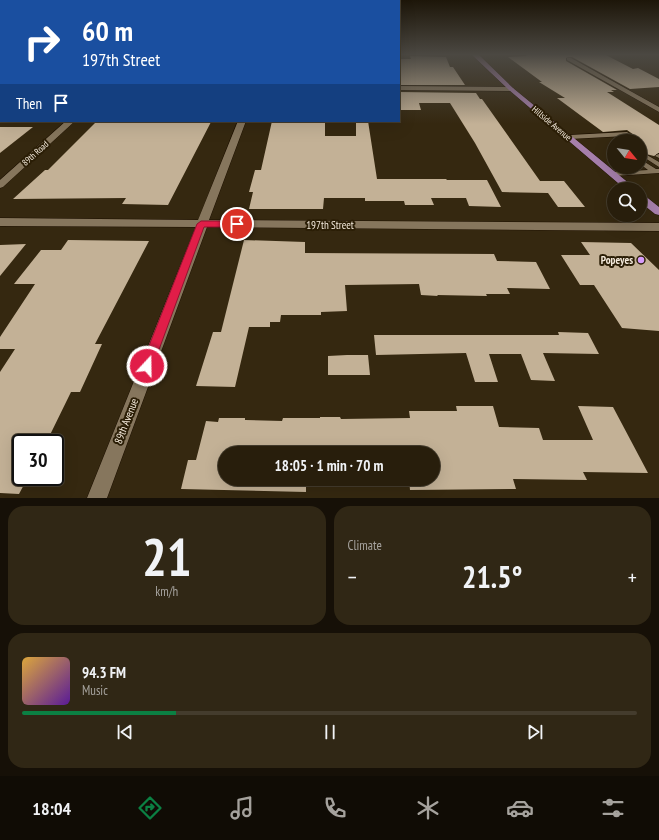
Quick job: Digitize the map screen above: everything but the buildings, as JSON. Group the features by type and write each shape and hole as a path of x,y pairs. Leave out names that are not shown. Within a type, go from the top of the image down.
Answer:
{"main road":[{"name":"Hillside Avenue","path":"499,77 607,169"},
{"name":"Hillside Avenue","path":"613,174 623,182"},
{"path":"647,202 659,212"}],"street":[{"path":"601,77 659,110"},
{"path":"400,88 511,89"},
{"name":"89th Road","path":"0,185 70,122"},
{"name":"89th Avenue","path":"97,498 201,224 242,122"},
{"name":"197th Street","path":"0,222 659,227"}],"lane":[{"path":"570,137 607,135"},
{"path":"647,156 659,165"},
{"path":"647,165 656,171"}],"place":[{"name":"Popeyes","path":"641,260"}],"route":[{"path":"147,366 201,224 237,224"}]}
